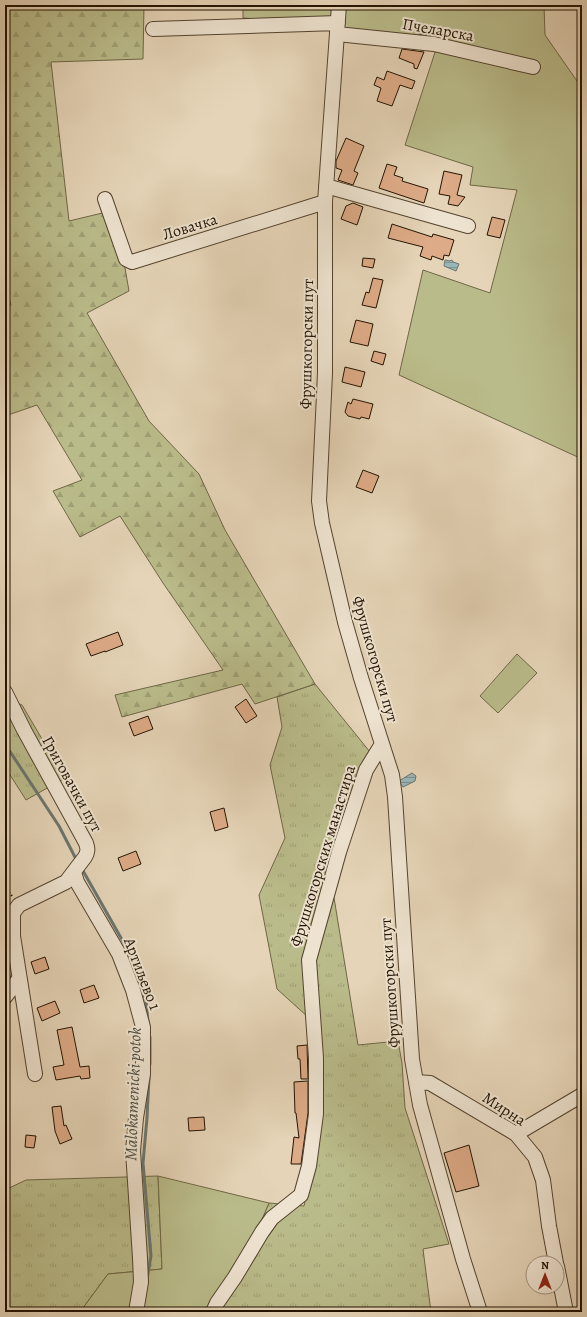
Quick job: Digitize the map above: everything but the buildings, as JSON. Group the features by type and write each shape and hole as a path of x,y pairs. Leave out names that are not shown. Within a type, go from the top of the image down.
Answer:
{"street":[{"name":"Фрушкогорски пут","path":"339,5 325,202 325,374 319,501 322,523 345,622 392,775 396,797 410,1030 420,1105 463,1259 480,1312"},
{"name":"Пчеларска","path":"153,30 338,28 434,44 533,67"},
{"path":"326,186 468,226"},
{"name":"Ловачка","path":"105,199 126,259 132,262 325,202"},
{"name":"Григовачки пут","path":"5,692 24,730 86,843 87,853 66,882 19,905 13,913 13,936 35,1074"},
{"name":"Фрушкогорских манастира","path":"213,1312 217,1303 272,1218 301,1195 309,1166 316,1114 316,1058 309,960 339,852 366,770 382,744"},
{"name":"Артиљево 1","path":"74,872 77,882 119,954 133,990 143,1027 143,1074 133,1150 141,1282 136,1312"},
{"path":"5,997 19,979"},
{"name":"Мирна","path":"416,1082 430,1083 516,1134 535,1157 543,1180 554,1255"},
{"path":"516,1134 582,1095"},
{"path":"563,1295 566,1312"}],"green space":[{"path":"5,5 144,5 143,59 51,62 69,221 115,210 129,291 87,313 149,421 199,474 225,530 315,684 255,704 242,684 122,717 115,695 223,670 163,583 120,516 80,537 53,491 82,480 37,405 5,416 5,308 11,305 5,285"},
{"path":"243,5 544,5 545,35 577,81 582,79 582,459 399,375 423,270 490,293 517,190 470,185 473,167 405,145 437,46 333,38 332,24 243,18"},
{"path":"517,654 537,673 498,713 480,696"},
{"path":"315,684 370,752 330,873 358,1045 398,1041 402,1063 405,1108 449,1244 423,1249 431,1312 220,1312 269,1203 304,1206 321,1123 320,1028 277,989 259,895 285,838 270,765 282,727 277,697"},
{"path":"5,698 22,705 65,778 26,800 5,767"},
{"path":"5,955 12,984 5,994"},
{"path":"158,1176 162,1269 108,1274 80,1312 5,1312 5,1190 26,1180"},
{"path":"158,1176 269,1203 220,1312 80,1312 108,1274 162,1269"}],"water":[{"path":"445,260 451,260 459,264 456,271 444,266"},
{"path":"412,773 416,776 415,781 403,787 399,781"}],"waterway":[{"name":"Malokamenicki potok","path":"5,744 59,826 77,861"},
{"name":"Malokamenicki potok","path":"82,869 129,952 146,1001 148,1022"},
{"name":"Malokamenicki potok","path":"150,1037 150,1064"},
{"name":"Malokamenicki potok","path":"147,1279 151,1256 143,1163 149,1077"}]}
